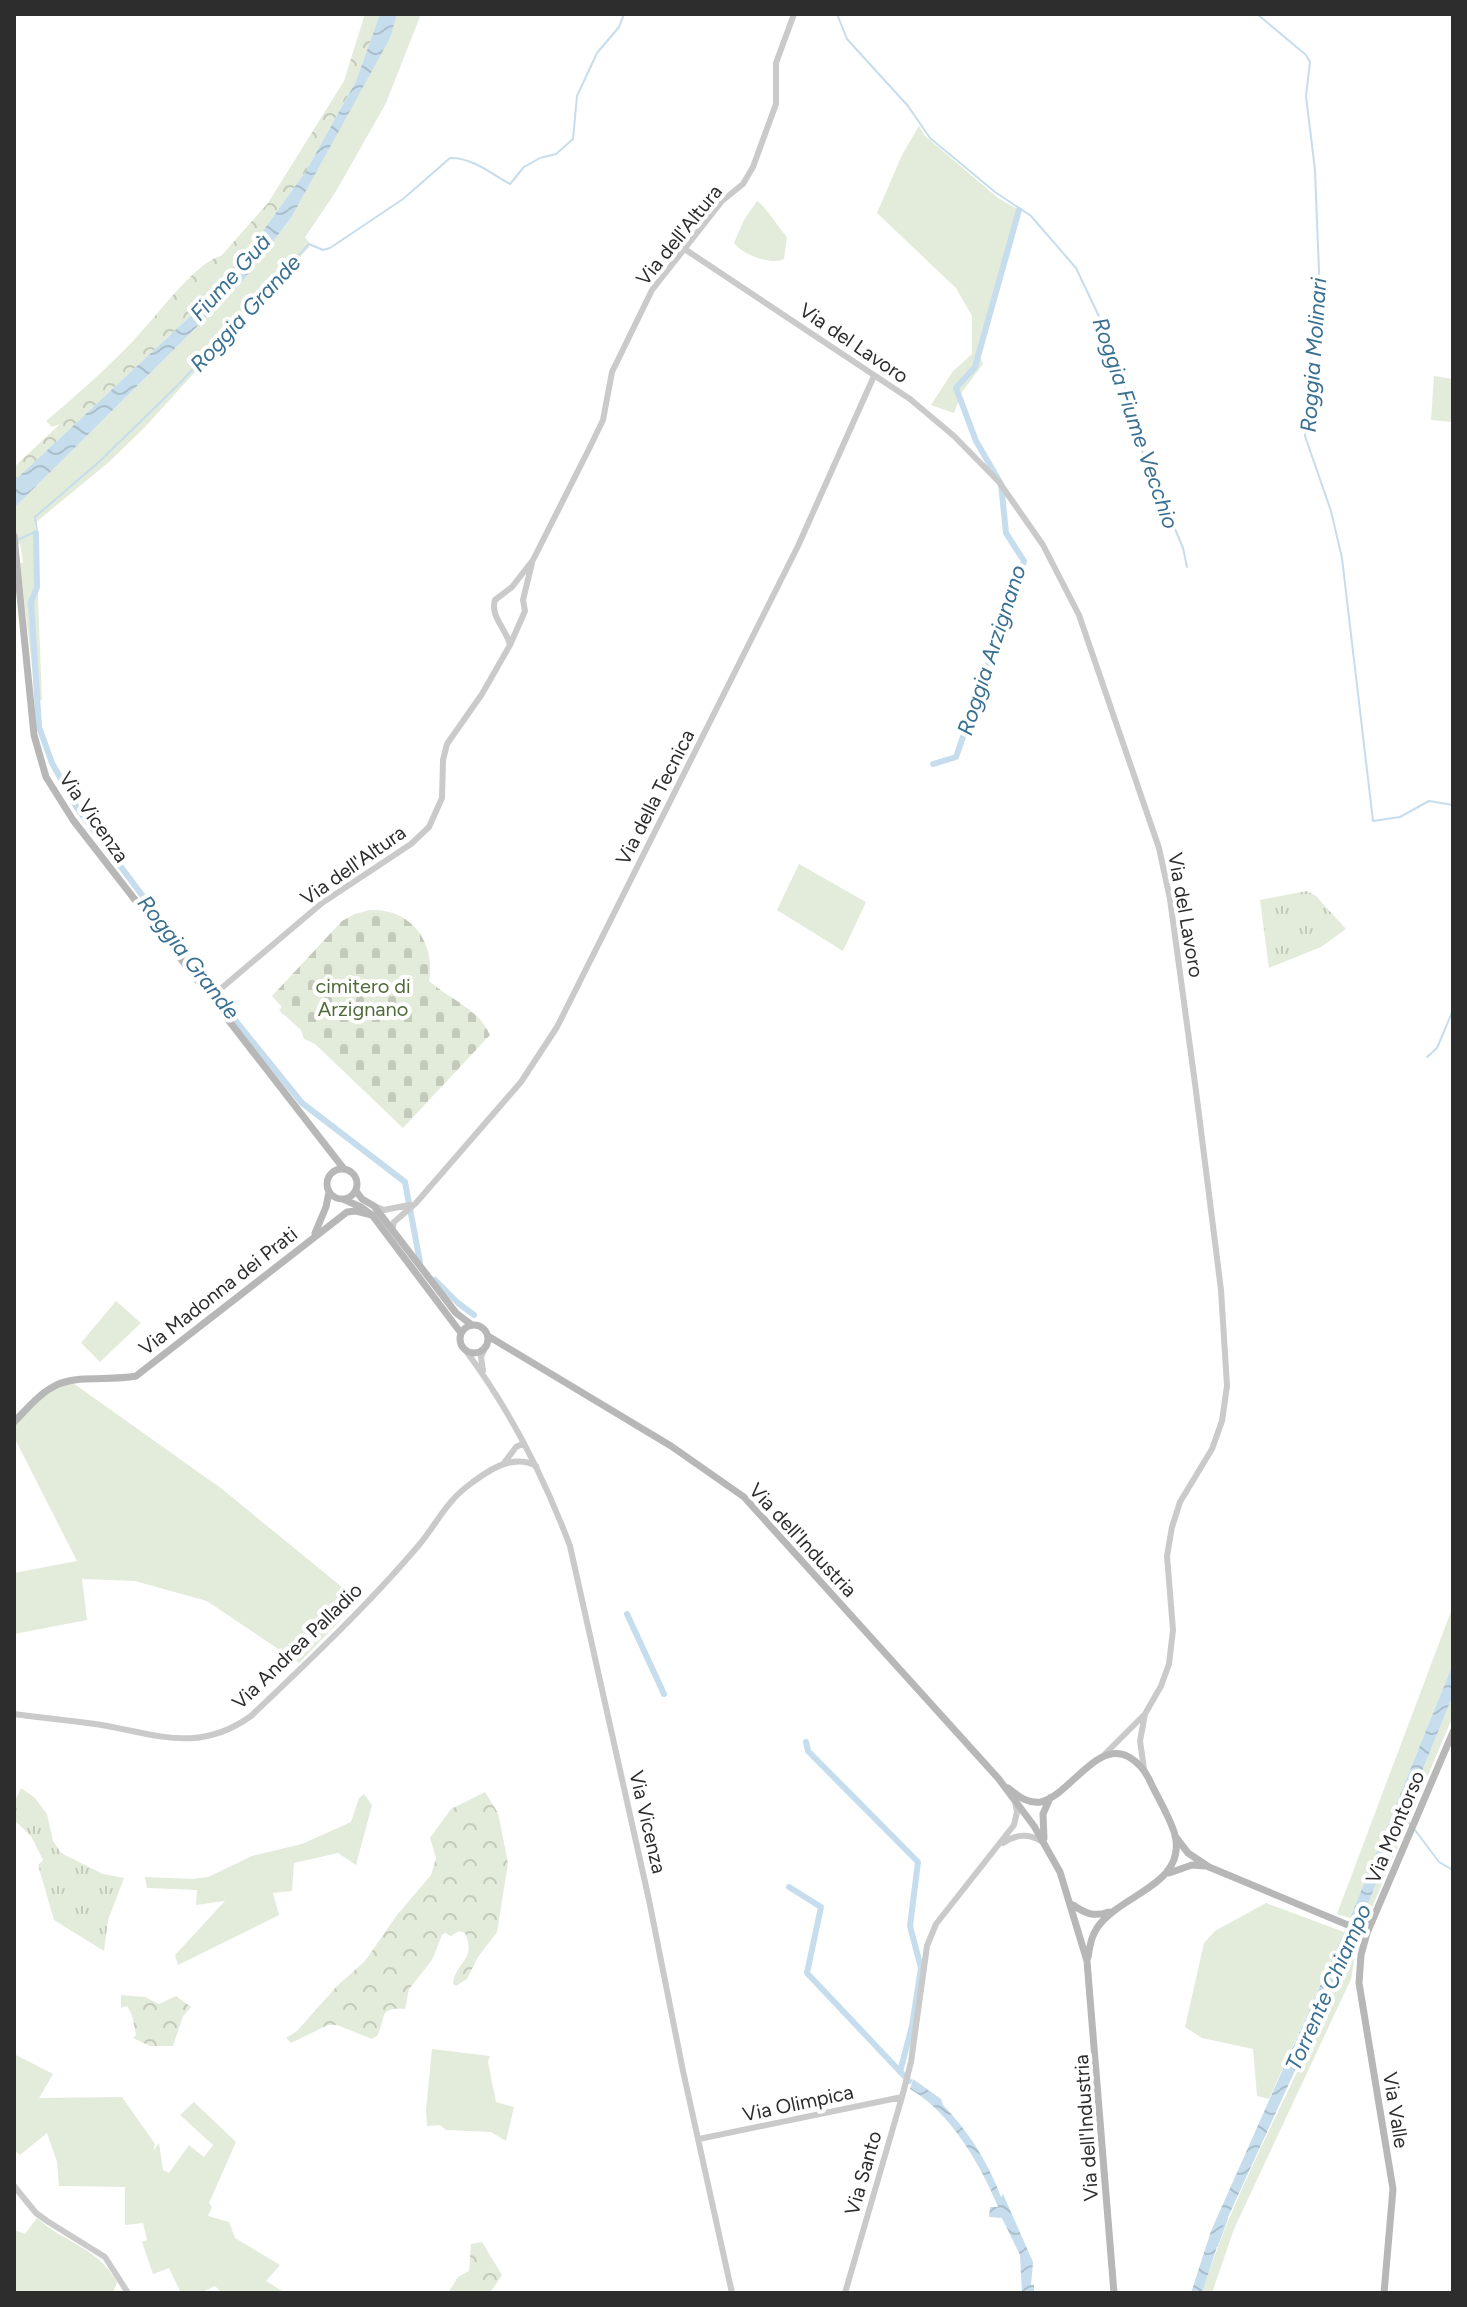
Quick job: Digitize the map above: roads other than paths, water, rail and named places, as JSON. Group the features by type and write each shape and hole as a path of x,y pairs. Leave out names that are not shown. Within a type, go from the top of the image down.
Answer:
{"main road":[{"name":"Via Vicenza","path":"14,536 34,735 46,777 73,820 324,1145 344,1169 356,1177 356,1191 362,1199 374,1206 456,1313 472,1325 482,1327 488,1336"},
{"name":"Via Vicenza","path":"324,1145 332,1166 327,1182 329,1192 372,1215 461,1333 461,1345 466,1351"},
{"path":"331,1174 344,1169"},
{"path":"342,1200 356,1191"},
{"name":"Via Madonna dei Prati","path":"315,1235 329,1192"},
{"name":"Via Madonna dei Prati","path":"315,1235 342,1200"},
{"name":"Via Madonna dei Prati","path":"14,1422 42,1395 59,1384 136,1376 347,1212 372,1215"},
{"path":"461,1333 472,1325"},
{"path":"485,1349 488,1336"},
{"name":"Via dell'Industria","path":"488,1336 671,1446 744,1497 998,1778 1045,1844 1072,1903 1087,1961 1114,2293"},
{"path":"466,1351 475,1354 502,1347"},
{"name":"Via Montorso","path":"1367,1933 1453,1732"},
{"path":"1050,1798 1105,1754 1121,1753 1144,1769 1175,1835 1188,1853 1207,1866 1367,1933"},
{"name":"Via dell'Industria","path":"998,1778 1026,1801 1038,1802 1050,1798"},
{"name":"Via dell'Industria","path":"1045,1844 1043,1814 1050,1798"},
{"path":"1169,1873 1176,1858 1175,1835"},
{"path":"1169,1873 1192,1865 1207,1866"},
{"name":"Via dell'Industria","path":"1087,1961 1092,1937 1111,1912 1169,1873"},
{"path":"1072,1903 1084,1913 1097,1916 1111,1912"},
{"name":"Via Valle","path":"1367,1933 1361,1955 1359,1983 1393,2196 1384,2293"}],"street":[{"name":"Via dell'Altura","path":"211,997 322,903 424,833 440,807 447,744 482,694 510,645 525,611 523,600 533,560 603,420 609,384 624,345 652,290 722,201 743,184 753,167 774,111 776,63 794,14"},
{"name":"Via del Lavoro","path":"683,248 910,399 976,457 999,482 1043,545 1079,615 1164,867 1221,1290 1227,1386 1222,1421 1212,1449 1180,1502 1172,1527 1167,1556 1173,1630 1169,1664 1145,1714 1105,1754"},
{"name":"Via della Tecnica","path":"392,1230 394,1222 416,1203 521,1082 557,1027 798,546 874,376"},
{"name":"Via dell'Altura","path":"506,592 533,560"},
{"path":"510,645 493,607 497,597 506,592 515,593 523,600"},
{"path":"501,622 512,624 519,621"},
{"path":"374,1206 384,1210 416,1203"},
{"path":"483,1374 481,1363 485,1349"},
{"name":"Via Vicenza","path":"466,1351 524,1443 565,1533 577,1576 732,2293"},
{"path":"504,1463 516,1447 524,1443"},
{"path":"504,1463 520,1460 529,1453"},
{"path":"520,1460 536,1466"},
{"name":"Via Andrea Palladio","path":"14,1714 177,1738 211,1737 227,1731 251,1716 382,1586 419,1545 453,1498 504,1463"},
{"name":"Via del Lavoro","path":"1144,1769 1140,1741 1145,1714"},
{"name":"Via Santo","path":"845,2293 911,2062 927,1946 936,1924 1000,1845 1017,1819 1015,1801"},
{"path":"1000,1845 1022,1835 1045,1844"},
{"name":"Via Olimpica","path":"699,2139 902,2097"},
{"path":"14,2186 36,2213 105,2257 128,2293"}],"water":[{"name":"Fiume Guà","path":"380,14 397,14 390,38 291,218 242,282 14,508 14,481 199,308 260,235 306,171 356,81"},
{"path":"1453,1664 1453,1695 1361,1921 1350,1918"},
{"path":"1344,1932 1354,1936 1348,1955 1223,2228 1202,2293 1191,2293 1211,2231"},
{"path":"913,2079 941,2099 984,2160 1001,2197 1003,2194 1033,2262 1031,2285 1034,2285 1034,2293 1022,2293 1020,2255 1002,2218 989,2217 990,2207 998,2207 983,2174 951,2125 910,2089"}],"waterway":[{"name":"Roggia Grande","path":"15,541 37,531 35,517 100,461 180,383 309,244 323,250 330,248 403,199 450,158 473,163 510,184 524,167 556,154 573,139 577,96 597,53 619,27 624,14"},
{"name":"Roggia Fiume Vecchio","path":"837,14 847,39 908,106 930,138 995,192 1031,216 1076,268 1113,346 1138,441 1183,548 1187,567"},
{"name":"Roggia Molinari","path":"1257,14 1306,55 1310,62 1306,96 1315,170 1319,271 1305,436 1331,511 1342,558 1373,821 1400,817 1429,801 1453,805"},
{"name":"Roggia Arzignano","path":"933,764 956,757 1024,561 1006,533 1001,484 976,441 956,388 975,367 1019,210"},
{"name":"Roggia Grande","path":"36,533 37,587 31,602 39,727 52,763 77,808 239,1025 302,1103 405,1182 420,1262"},
{"name":"Roggia Molinari","path":"1453,981 1453,991"},
{"name":"Roggia Molinari","path":"1427,1057 1437,1048 1453,1010"},
{"name":"Roggia Grande","path":"435,1280 474,1315"},
{"name":"Roggia Grande","path":"627,1614 664,1694"},
{"name":"Roggia Arzignano","path":"806,1742 808,1751 918,1862 910,1926 921,1968 912,2026 900,2072"},
{"path":"1402,1815 1411,1825"},
{"path":"1415,1830 1439,1862 1453,1870"},
{"name":"Roggia Grande","path":"789,1887 821,1907 807,1973 909,2081"},
{"name":"Torrente Chiampo","path":"1352,1934 1359,1918"},
{"name":"Torrente Chiampo","path":"1217,2246 1227,2219"}],"park label":[{"name":"cimitero di Arzignano","path":"363,998"}]}
